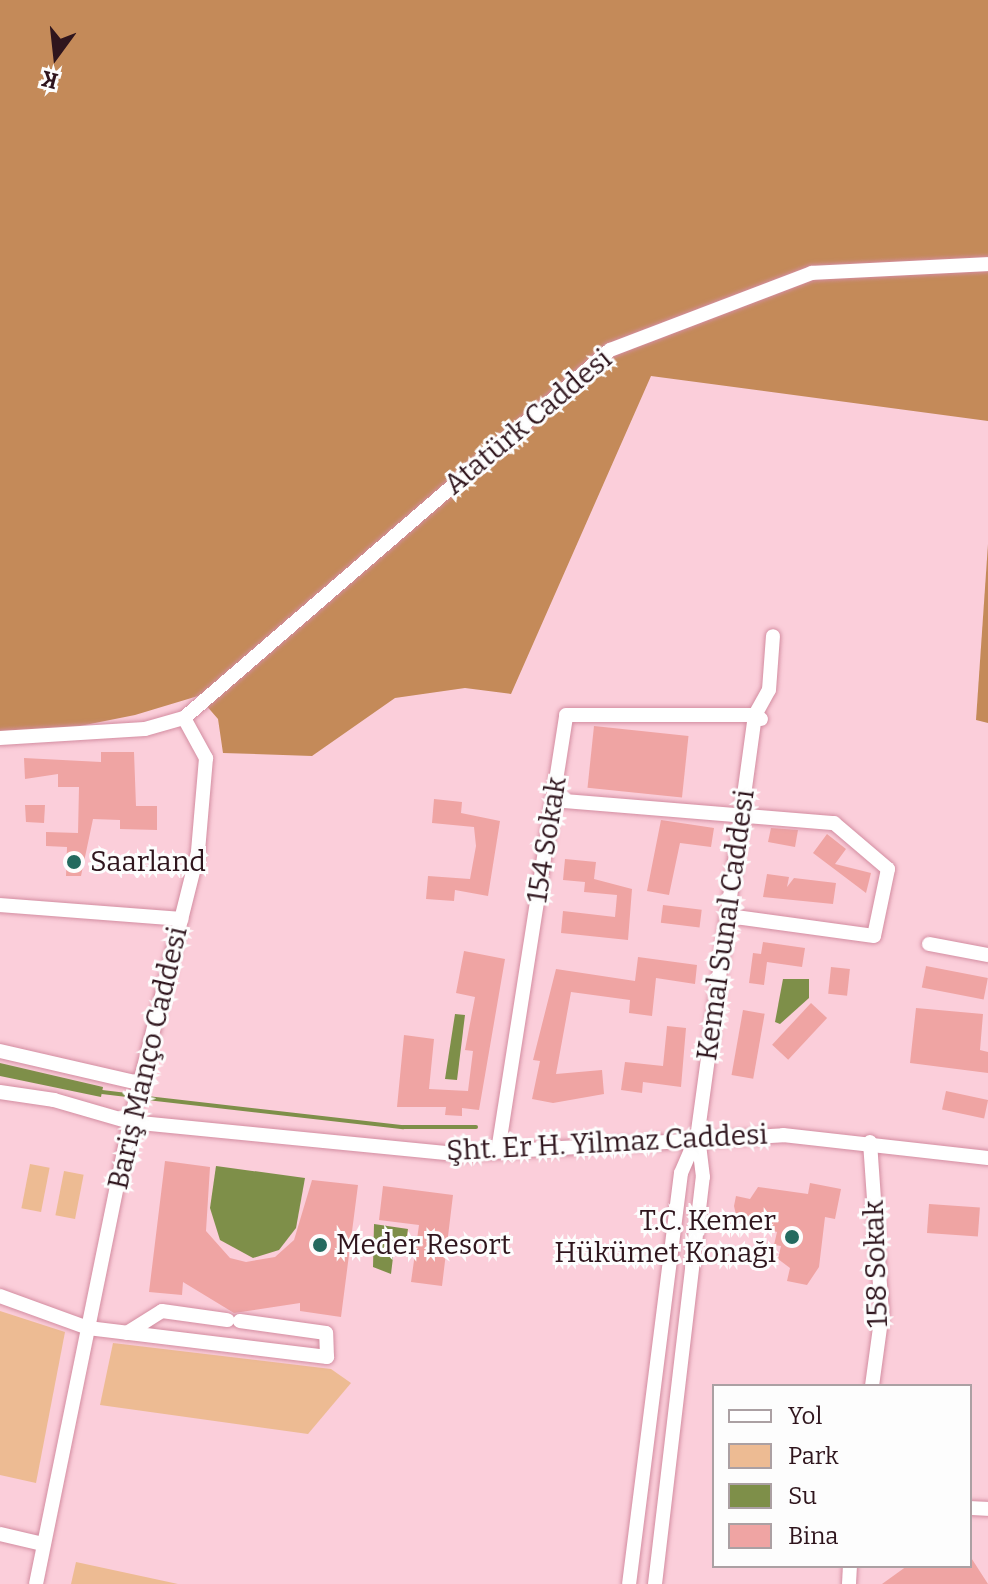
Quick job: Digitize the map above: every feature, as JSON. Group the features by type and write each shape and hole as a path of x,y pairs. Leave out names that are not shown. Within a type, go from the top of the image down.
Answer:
{"street":[{"name":"Atatürk Caddesi","path":"184,718 610,350 812,273 988,264"},
{"name":"Kemal Sunal Caddesi","path":"629,1584 681,1173 697,1136 742,812 758,717 769,690 773,636"},
{"name":"154 Sokak","path":"498,1151 566,715 758,717"},
{"path":"0,738 145,729 184,718"},
{"name":"Bariş Manço Caddesi","path":"36,1584 130,1122 198,852 206,758 184,718"},
{"path":"553,800 742,812 834,823 888,869 874,936 728,916"},
{"path":"0,905 181,919"},
{"path":"929,944 988,955"},
{"path":"0,1051 139,1083"},
{"name":"Şht. Er H. Yilmaz Caddesi","path":"0,1092 54,1100 130,1122 458,1154 697,1136 870,1142 988,1158"},
{"name":"Kemal Sunal Caddesi","path":"655,1584 703,1177 697,1136"},
{"name":"158 Sokak","path":"870,1142 882,1313 872,1384"},
{"path":"672,1246 694,1250"},
{"path":"0,1296 88,1328 127,1333 327,1357 326,1333 162,1311 127,1333"},
{"path":"0,1534 43,1544"}],"green space":[{"path":"30,1164 50,1168 41,1212 21,1208"},
{"path":"64,1171 84,1175 75,1219 55,1215"},
{"path":"0,1311 65,1332 36,1483 0,1475"},
{"path":"113,1343 331,1369 351,1383 308,1434 100,1405"},
{"path":"76,1562 178,1584 71,1584"}],"shaded area":[{"path":"0,0 988,0 988,421 651,376 511,694 465,688 395,698 312,756 223,753 218,719 198,696 135,715 0,742"},
{"path":"988,544 988,723 976,720"}],"water":[{"path":"783,979 809,979 809,998 780,1024 775,1022"},
{"path":"455,1014 465,1015 457,1080 445,1079"},
{"path":"0,1063 103,1087 101,1097 0,1076"},
{"path":"216,1166 305,1178 296,1228 279,1250 253,1258 220,1240 210,1208"},
{"path":"374,1224 408,1229 406,1242 395,1241 391,1274 373,1267"}],"building":[{"path":"594,726 688,736 682,798 588,788"},
{"path":"101,752 134,752 136,806 157,806 157,830 120,829 120,820 93,819 81,876 66,876 67,847 46,846 46,832 78,833 79,787 58,787 58,774 25,779 24,758 101,762"},
{"path":"434,799 462,802 461,813 500,821 488,896 455,890 454,901 426,899 428,876 470,879 476,846 474,827 432,823"},
{"path":"25,805 45,805 44,823 26,822"},
{"path":"661,820 714,828 711,847 680,843 669,895 647,891"},
{"path":"771,828 798,830 795,847 768,842"},
{"path":"827,834 846,849 835,864 871,873 866,893 813,853"},
{"path":"565,859 596,862 594,879 632,889 628,940 561,933 563,911 615,917 617,895 584,892 585,882 563,880"},
{"path":"767,874 789,877 787,887 794,878 836,883 833,904 763,897"},
{"path":"663,905 702,910 700,928 661,923"},
{"path":"763,942 805,948 802,967 767,962 764,985 749,983 753,953 761,954"},
{"path":"464,951 505,959 479,1110 462,1108 462,1116 445,1115 446,1107 397,1107 404,1035 434,1039 429,1089 468,1091 473,1051 465,1050 475,997 456,993"},
{"path":"638,957 697,965 695,984 656,978 652,1016 629,1013 630,1000 571,992 556,1074 602,1070 604,1094 553,1103 532,1099 540,1061 533,1060 556,969 635,981"},
{"path":"926,966 988,978 984,1000 922,988"},
{"path":"831,967 850,969 847,996 828,994"},
{"path":"811,1003 827,1018 788,1060 772,1045"},
{"path":"916,1008 983,1014 980,1050 988,1052 988,1073 910,1063"},
{"path":"743,1010 765,1014 753,1079 732,1075"},
{"path":"667,1026 686,1028 681,1087 643,1082 642,1093 621,1090 625,1062 663,1066"},
{"path":"946,1091 988,1100 984,1119 942,1110"},
{"name":"Meder Resort","path":"165,1161 210,1167 206,1231 230,1258 246,1262 275,1257 294,1240 312,1180 358,1185 341,1317 300,1311 300,1303 234,1313 183,1282 182,1295 149,1292"},
{"name":"T.C. Kemer Hükümet Konağı","path":"810,1183 841,1189 835,1219 825,1217 819,1267 807,1285 787,1281 790,1268 778,1259 781,1246 774,1245 777,1232 750,1224 752,1218 736,1215 734,1206 736,1196 750,1199 758,1187 808,1194"},
{"path":"383,1186 453,1195 442,1286 411,1282 419,1225 379,1220"},
{"path":"929,1204 980,1208 978,1236 927,1233"},
{"path":"972,1559 988,1584 882,1584 904,1568 972,1568"}],"waterway":[{"path":"102,1092 125,1095"},
{"path":"147,1098 403,1127 476,1127"}],"place":[{"name":"Saarland","path":"74,862"},
{"name":"T.C. Kemer Hükümet Konağı","path":"792,1237"},
{"name":"Meder Resort","path":"320,1245"}]}
